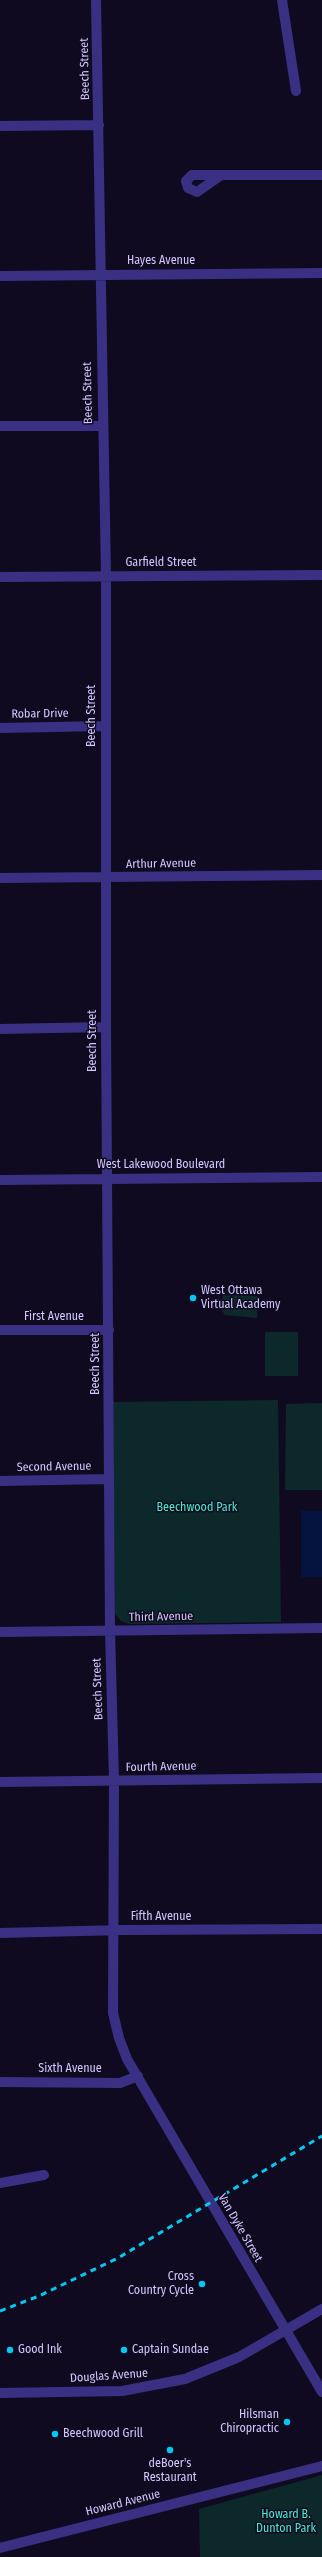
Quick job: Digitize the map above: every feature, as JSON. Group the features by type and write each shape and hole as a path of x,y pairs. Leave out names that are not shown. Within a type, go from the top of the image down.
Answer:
{"street":[{"name":"Beech Street","path":"96,0 99,125 102,426 106,576 104,726 110,1630 114,1781 112,1930 113,2013 119,2038 127,2059 138,2076"},
{"path":"282,0 296,91"},
{"path":"0,126 99,125"},
{"path":"220,176 322,175"},
{"name":"Hayes Avenue","path":"0,276 322,273"},
{"path":"0,426 102,426"},
{"name":"Garfield Street","path":"0,577 322,575"},
{"name":"Robar Drive","path":"0,728 104,726"},
{"name":"Arthur Avenue","path":"0,878 322,875"},
{"path":"0,1030 106,1028"},
{"name":"West Lakewood Boulevard","path":"0,1180 322,1177"},
{"name":"First Avenue","path":"0,1330 108,1330"},
{"name":"Second Avenue","path":"0,1481 109,1479"},
{"name":"Third Avenue","path":"0,1632 322,1628"},
{"name":"Fourth Avenue","path":"0,1782 322,1778"},
{"name":"Fifth Avenue","path":"0,1933 112,1930 322,1929"},
{"name":"Sixth Avenue","path":"0,2082 120,2083 138,2076"},
{"name":"Van Dyke Street","path":"138,2076 322,2392"},
{"path":"0,2184 44,2175"},
{"name":"Douglas Avenue","path":"0,2393 99,2392 160,2385 217,2367 286,2331 322,2309"},
{"name":"Howard Avenue","path":"0,2548 322,2466"}],"green space":[{"path":"223,1295 258,1296 257,1318 225,1315 222,1311"},
{"path":"265,1332 298,1332 298,1376 265,1376"},
{"name":"Beechwood Park","path":"278,1400 281,1622 129,1624 121,1621 115,1614 113,1402"},
{"path":"322,1403 322,1490 285,1490 286,1404"},
{"name":"Howard B. Dunton Park","path":"322,2475 322,2557 200,2557 199,2509"}],"water":[{"path":"301,1511 322,1511 322,1577 301,1577"}],"railway":[{"path":"0,2311 39,2296 118,2258 322,2136"}],"place":[{"name":"West Ottawa Virtual Academy","path":"193,1298"},
{"name":"Cross Country Cycle","path":"202,2284"},
{"name":"Good Ink","path":"10,2350"},
{"name":"Captain Sundae","path":"124,2350"},
{"name":"Hilsman Chiropractic","path":"287,2422"},
{"name":"Beechwood Grill","path":"55,2434"},
{"name":"deBoer's Restaurant","path":"170,2450"}]}
